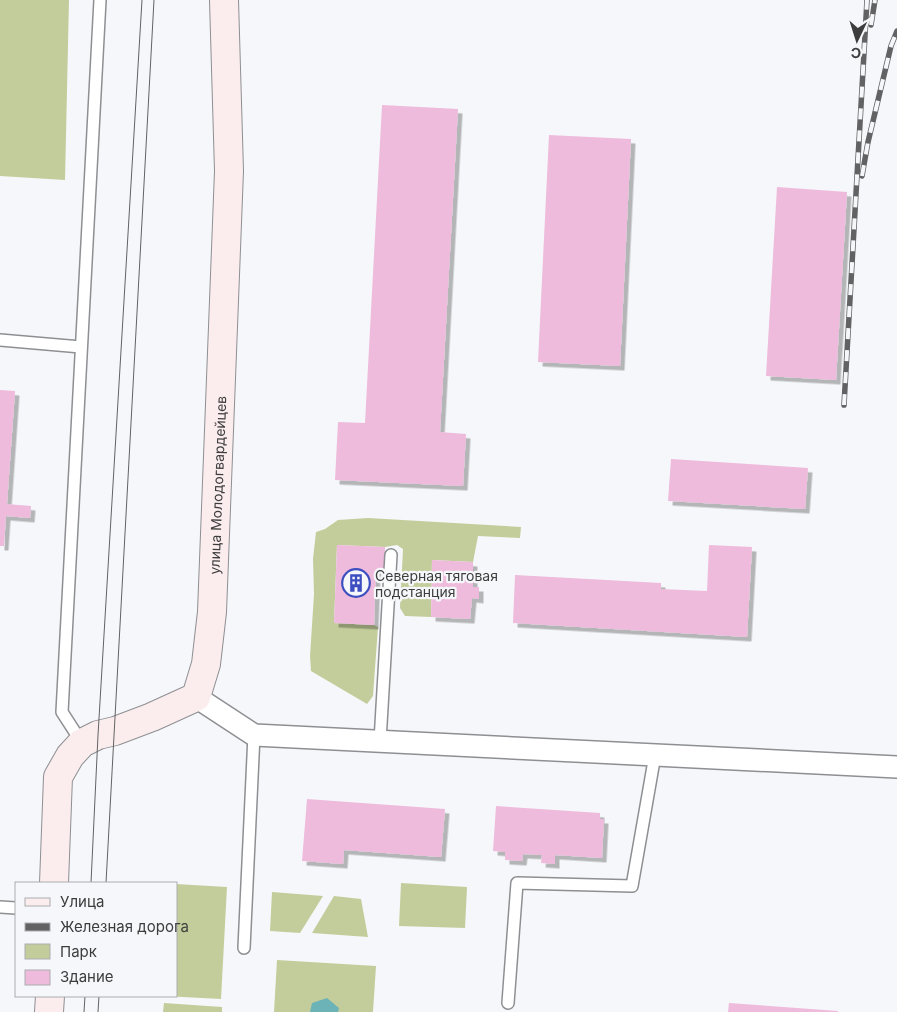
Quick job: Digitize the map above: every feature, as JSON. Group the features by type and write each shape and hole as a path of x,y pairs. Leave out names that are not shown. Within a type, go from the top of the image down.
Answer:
{"street":[{"name":"улица Молодогвардейцев","path":"196,697 206,664 212,612 228,171 224,0"},
{"path":"54,882 58,777 70,756 82,743 98,735 115,731 152,717 196,697 254,735 897,767"},
{"path":"49,1012 50,997"}],"lane":[{"path":"82,743 62,712 100,0"},
{"path":"0,340 82,347"},
{"path":"380,741 391,554"},
{"path":"244,948 254,735"},
{"path":"508,1003 517,883 632,886 655,755"},
{"path":"0,907 15,908"}],"green space":[{"path":"0,0 69,0 65,180 0,176"},
{"path":"368,518 521,527 520,538 478,536 473,562 432,560 431,617 405,616 400,608 403,549 397,545 385,547 337,545 334,623 374,625 378,627 373,696 367,704 311,671 310,656 314,594 313,559 316,532 325,529 338,520"},
{"path":"401,883 467,887 465,928 399,926"},
{"path":"178,884 227,887 221,999 178,997"},
{"path":"272,892 323,896 300,933 270,931"},
{"path":"334,896 361,899 368,937 312,933"},
{"path":"277,960 376,966 373,1012 274,1012"},
{"path":"164,1003 222,1007 222,1012 163,1012"}],"water":[{"path":"327,998 339,1008 338,1012 310,1012 312,1003"}],"building":[{"path":"382,105 458,109 440,432 466,434 463,486 335,480 338,422 365,423"},
{"path":"549,135 631,139 620,366 538,362"},
{"path":"777,187 847,192 836,380 766,376"},
{"path":"0,390 15,391 7,504 31,506 30,518 6,516 4,546 0,546"},
{"path":"671,459 808,468 805,509 668,501"},
{"name":"Северная тяговая подстанция","path":"337,545 385,547 384,571 376,571 374,625 334,623"},
{"path":"709,545 752,547 747,637 513,623 515,575 661,583 661,589 707,591"},
{"path":"432,560 473,562 473,587 479,587 479,599 472,598 470,619 431,617"},
{"path":"307,799 445,809 441,857 344,850 343,864 302,861"},
{"path":"496,806 600,813 600,819 604,819 602,858 555,855 555,864 541,863 542,855 523,854 522,861 505,860 505,852 493,851"},
{"path":"729,1003 838,1011 838,1012 728,1012"}],"tram line":[{"path":"91,882 98,735 142,0"},
{"path":"106,882 154,0"},
{"path":"84,1012 85,997"},
{"path":"98,1012 99,997"}],"railway":[{"path":"844,405 867,0"},
{"path":"871,25 875,0"},
{"path":"862,176 868,142 891,46 897,31"}],"place":[{"name":"Северная тяговая подстанция","path":"356,583"}]}
